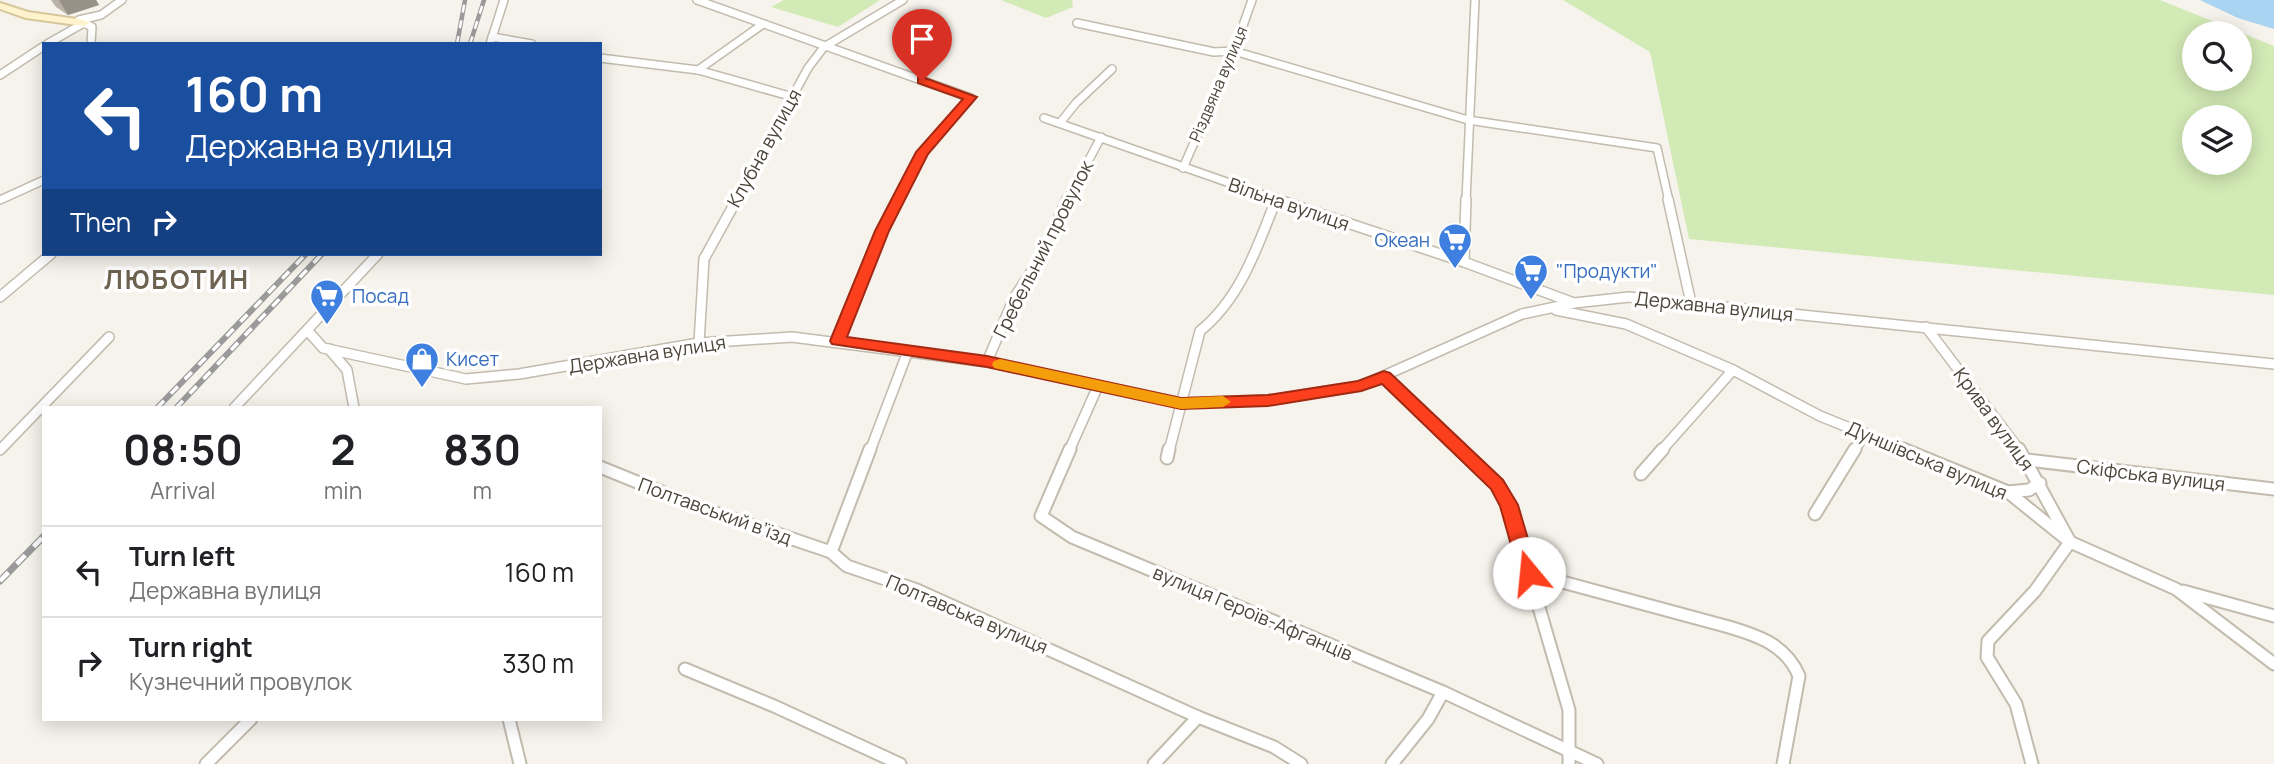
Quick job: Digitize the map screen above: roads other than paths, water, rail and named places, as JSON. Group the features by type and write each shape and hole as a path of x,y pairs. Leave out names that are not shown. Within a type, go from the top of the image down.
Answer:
{"street":[{"path":"72,22 101,15 122,0"},
{"path":"504,0 491,40 511,42"},
{"path":"697,0 971,97 923,152 882,231 838,341"},
{"name":"Клубна вулиця","path":"699,343 704,258 808,68 824,47 903,0"},
{"name":"Різдвяна вулиця","path":"1182,168 1234,51 1252,0"},
{"path":"1464,262 1475,0"},
{"path":"0,6 26,15 84,23 92,27 91,42"},
{"path":"51,42 84,23"},
{"path":"1077,23 1214,52 1234,51 1468,120 1657,148 1691,303"},
{"path":"698,69 763,24"},
{"path":"0,75 42,48"},
{"path":"602,58 698,69 793,96"},
{"path":"1060,123 1076,103 1112,69"},
{"name":"Вільна вулиця","path":"1044,118 1182,168 1464,262 1574,303"},
{"name":"Гребельний провулок","path":"987,362 1014,298 1044,252 1073,186 1101,137"},
{"path":"0,200 42,181"},
{"path":"1167,458 1200,331 1212,324 1235,290 1276,200"},
{"path":"0,297 49,256"},
{"path":"236,406 376,256"},
{"name":"Державна вулиця","path":"307,330 323,348 466,379 519,374 699,343 792,337 987,362 1181,403 1268,400 1361,386 1522,314 1574,303 1629,297 2274,364"},
{"name":"Дуншівська вулиця","path":"1552,309 1626,324 1733,370 1820,416 2008,492 2070,542 2176,589 2274,664"},
{"name":"Крива вулиця","path":"1926,327 2027,460 2070,542"},
{"path":"42,406 109,337"},
{"path":"329,349 347,370 354,406"},
{"path":"831,552 908,351"},
{"path":"1641,474 1733,370"},
{"path":"1384,377 1497,484 1509,505 1569,710 1569,758"},
{"name":"вулиця Героїв-Афганців","path":"1098,386 1041,516 1072,537 1443,692 1569,758 1597,764"},
{"path":"0,450 42,406"},
{"path":"1815,514 1865,433"},
{"name":"Скіфська вулиця","path":"2027,460 2274,489"},
{"name":"Полтавський в’їзд","path":"602,468 701,508 831,552"},
{"path":"2008,492 2024,493 2034,490 2040,483"},
{"path":"2032,764 2016,704 1987,657 1988,641 2035,591 2070,542"},
{"name":"Полтавська вулиця","path":"831,552 847,566 917,590 1198,716 1274,747 1301,764"},
{"path":"1529,573 1729,626 1776,645 1795,664 1798,676 1783,764"},
{"path":"2176,589 2274,616"},
{"path":"685,669 774,706 900,764"},
{"path":"1392,764 1428,719 1443,692"},
{"path":"1154,764 1198,716"},
{"path":"206,764 249,721"},
{"path":"509,721 520,764"}],"water":[{"path":"2200,0 2274,0 2274,29 2238,18"}],"railway":[{"path":"457,42 465,0"},
{"path":"471,42 484,0"},
{"path":"159,406 304,256"},
{"path":"178,406 320,256"},
{"path":"0,581 42,538"}],"place":[{"name":"Океан","path":"1455,270"},
{"name":"\"Продукти\"","path":"1531,301"},
{"name":"Посад","path":"327,326"},
{"name":"Кисет","path":"422,389"}],"district":[{"name":"ЛЮБОТИН","path":"177,279"}]}
